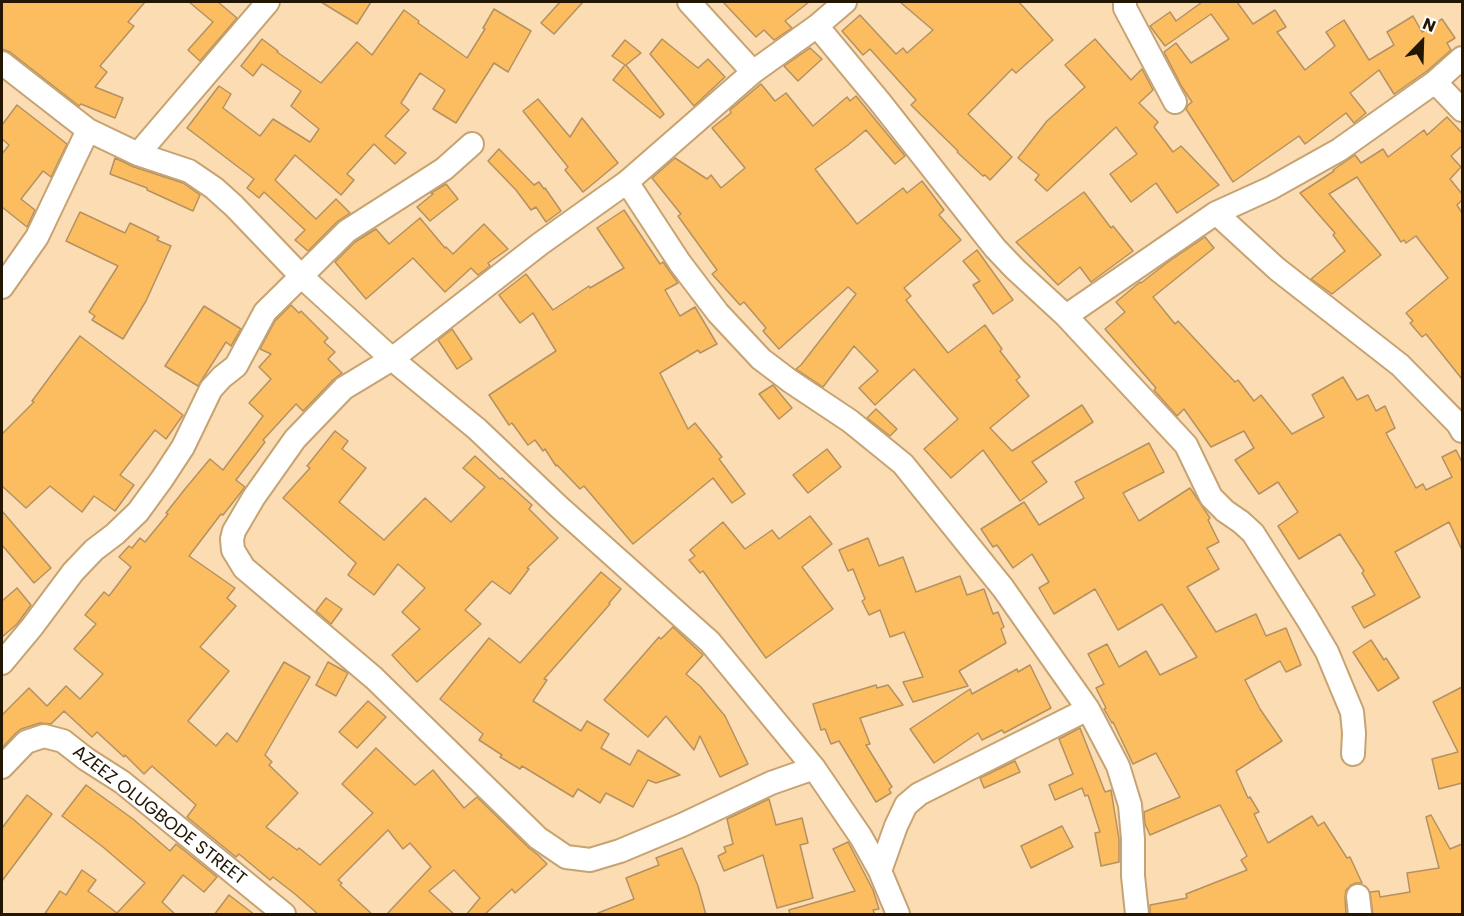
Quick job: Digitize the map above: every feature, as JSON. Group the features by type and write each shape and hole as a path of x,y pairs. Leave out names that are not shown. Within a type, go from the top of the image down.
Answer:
{"street":[{"path":"138,154 268,2"},
{"path":"689,2 753,72"},
{"path":"814,768 771,783 620,851 590,860 566,857 538,838 374,678 244,568 233,550 232,539 234,531 254,497 295,439 344,388 392,359 540,244 627,182 753,72 817,26 845,2"},
{"path":"1125,2 1125,8 1175,102"},
{"path":"817,26 995,248 1066,316 1186,445 1211,497 1253,533 1327,652 1352,712 1353,754"},
{"path":"1066,316 1216,213 1271,188 1339,150 1435,82 1462,58"},
{"path":"2,63 88,130 138,154 189,171 214,188 301,276 392,359 477,429 558,506 710,642 814,768 861,837 880,871 898,915"},
{"path":"1435,82 1462,110"},
{"path":"2,287 37,237 88,130"},
{"path":"2,663 73,572 94,550 138,512 183,447 211,389 236,366 265,312 347,231 444,169 472,144"},
{"path":"627,182 680,263 711,305 761,359 850,421 903,464 1003,588 1088,709 1118,766 1130,805 1137,915"},
{"path":"1216,213 1277,269 1400,365 1462,430"},
{"path":"880,871 906,805 919,794 1088,709"},
{"name":"AZEEZ OLUGBODE STREET","path":"2,767 26,742 44,736 63,741 122,782 284,915"}],"building":[{"path":"2,2 145,2 128,22 134,26 100,66 107,72 95,87 123,98 115,118 81,104 79,106 10,52 2,49"},
{"path":"189,2 218,2 237,18 200,61 188,50 213,22"},
{"path":"321,2 371,2 357,24"},
{"path":"560,2 583,2 554,34 541,23"},
{"path":"723,2 809,2 785,21 792,28 774,40 764,30 756,37"},
{"path":"900,2 1019,2 1053,40 1016,73 1012,69 968,114 1012,157 990,180 957,152 911,105 916,100 870,49 863,55 842,31 860,15 896,54 903,48 907,53 933,30"},
{"path":"1202,2 1237,2 1253,24 1275,10 1286,27 1277,32 1305,70 1335,46 1326,32 1344,20 1369,60 1394,45 1387,32 1413,16 1422,32 1442,19 1455,38 1447,43 1451,50 1427,71 1394,94 1379,70 1350,93 1366,113 1354,123 1346,113 1305,144 1299,136 1233,182 1186,109 1192,102 1164,52 1176,43 1191,63 1229,39 1211,14 1165,46 1150,26 1170,12 1176,21"},
{"path":"494,9 531,31 508,72 494,63 456,123 433,109 445,90 420,73 401,103 409,110 385,136 406,153 395,164 374,144 347,174 354,180 341,195 295,155 275,180 316,219 336,199 350,213 338,221 308,251 295,240 305,230 264,192 259,198 247,188 254,179 187,128 219,86 231,94 223,108 260,136 273,119 310,142 319,129 291,106 301,91 262,64 253,76 241,66 262,39 321,83 357,42 372,55 404,10 419,21 418,23 467,58"},
{"path":"662,39 698,68 708,59 725,77 694,106 650,54"},
{"path":"1095,39 1131,80 1142,69 1153,90 1139,103 1158,122 1154,127 1173,152 1181,146 1219,185 1177,213 1156,183 1131,202 1110,174 1137,154 1116,127 1047,191 1035,180 1039,175 1018,158 1047,121 1085,87 1065,65"},
{"path":"625,40 641,53 626,65 664,114 660,118 613,80 625,65 612,56"},
{"path":"810,48 822,59 798,81 784,66"},
{"path":"761,84 775,101 786,93 813,126 847,97 850,101 856,96 905,156 895,164 866,130 815,169 857,224 903,188 907,193 922,181 944,210 939,215 961,240 904,288 911,296 906,300 948,353 985,325 1002,349 1000,351 1020,377 1016,380 1029,396 990,428 1012,451 1082,405 1093,422 1032,462 1047,482 1020,501 983,450 951,478 924,449 958,419 914,369 875,405 859,388 878,371 854,346 823,387 796,369 856,294 848,287 779,349 763,331 766,328 744,302 740,305 712,274 717,270 678,216 681,214 652,178 675,158 707,179 711,175 721,188 745,168 712,128"},
{"path":"538,99 570,137 582,118 618,163 583,192 565,170 568,167 523,111"},
{"path":"17,105 67,144 51,177 43,171 21,199 35,210 27,227 2,207 2,154 9,145 2,139 2,125"},
{"path":"1447,117 1462,133 1462,146 1451,156 1461,167 1450,179 1462,194 1462,200 1457,205 1462,213 1462,379 1426,334 1422,337 1410,323 1413,321 1406,313 1448,278 1416,236 1406,243 1404,240 1401,242 1357,177 1329,194 1381,255 1332,294 1311,279 1345,251 1333,235 1335,233 1300,193 1355,155 1361,163 1383,149 1388,157 1424,130 1427,135"},
{"path":"499,149 534,185 539,182 545,188 561,211 546,222 536,207 531,210 516,190 488,161"},
{"path":"115,158 134,167 183,183 200,195 193,211 147,188 110,174"},
{"path":"446,184 458,199 430,221 417,207 433,194 431,193"},
{"path":"1084,192 1111,228 1113,226 1133,251 1091,282 1080,267 1058,285 1016,242"},
{"path":"624,210 660,264 663,262 678,283 665,290 680,316 695,307 717,344 700,353 698,350 660,373 688,429 695,423 722,457 719,459 745,494 732,503 713,478 633,544 584,486 580,489 556,466 545,449 543,451 535,440 528,445 512,423 509,425 489,395 556,351 533,313 520,323 499,295 526,274 553,310 589,286 590,288 624,268 597,228"},
{"path":"80,212 125,233 130,223 159,237 157,240 171,246 146,301 123,339 92,320 95,316 89,312 118,266 66,241"},
{"path":"420,218 445,248 453,254 484,224 508,249 488,263 490,266 478,275 471,268 445,292 413,258 366,299 335,262 355,242 376,229 389,244"},
{"path":"1205,237 1214,248 1153,297 1175,324 1178,321 1235,382 1238,380 1254,401 1261,395 1292,434 1324,417 1312,395 1343,377 1357,400 1368,395 1376,411 1385,406 1395,428 1386,433 1416,488 1423,484 1426,490 1452,477 1442,457 1456,450 1462,462 1462,550 1449,522 1395,552 1420,597 1364,628 1352,607 1375,595 1362,573 1364,571 1340,534 1299,559 1278,526 1298,512 1278,482 1259,494 1235,460 1254,448 1244,431 1211,447 1184,409 1177,416 1105,329 1125,312 1116,302 1140,282"},
{"path":"977,250 1013,300 993,314 973,285 980,281 963,261"},
{"path":"291,305 299,313 301,311 328,338 324,342 335,352 328,359 342,373 303,411 296,404 263,440 265,442 236,480 245,487 189,556 235,588 227,598 236,606 200,647 229,671 188,721 216,746 227,733 237,742 284,662 310,677 265,755 272,762 269,765 298,793 266,827 297,850 299,848 320,865 373,813 342,784 376,748 415,785 433,770 464,808 477,797 547,864 515,893 512,889 484,915 466,915 480,898 454,870 429,891 455,915 386,915 431,867 410,843 403,849 388,830 338,880 342,883 340,885 373,915 319,915 273,877 270,880 239,854 236,857 187,817 196,805 152,766 144,774 97,732 92,737 64,711 51,724 40,723 21,729 2,748 2,715 29,688 47,706 66,686 80,699 103,674 74,649 96,624 85,615 104,592 109,596 131,567 119,557 129,546 132,548 140,538 145,542 210,459 223,470 263,416 249,403 271,379 259,367 271,354 260,349 275,321"},
{"path":"204,306 241,329 231,346 226,342 198,386 165,366"},
{"path":"452,329 472,359 457,369 438,340"},
{"path":"80,336 183,415 166,439 155,430 120,475 134,485 115,511 94,496 82,512 50,486 26,508 2,486 2,434 34,402 32,401"},
{"path":"773,385 792,408 779,419 759,394"},
{"path":"876,409 897,429 890,436 867,418"},
{"path":"335,431 348,441 342,449 366,468 339,502 384,540 425,498 451,522 485,487 463,468 475,456 532,505 529,509 558,538 527,568 529,569 510,594 492,581 465,610 481,624 417,682 392,655 420,629 402,612 425,588 398,564 374,595 348,575 356,563 283,498 310,468 307,466"},
{"path":"1149,443 1164,472 1123,493 1139,521 1190,488 1210,518 1208,520 1219,542 1207,548 1219,569 1187,587 1216,632 1256,614 1266,636 1286,628 1301,665 1286,672 1280,661 1245,680 1260,709 1282,741 1236,771 1248,798 1250,797 1259,812 1254,814 1268,843 1312,816 1318,826 1324,822 1347,858 1350,857 1362,883 1351,885 1346,890 1346,915 1150,915 1150,905 1187,898 1186,894 1247,870 1241,860 1247,856 1220,805 1150,835 1145,824 1144,812 1180,797 1156,753 1133,764 1113,722 1104,709 1106,708 1096,688 1104,684 1088,654 1107,644 1119,667 1146,651 1160,675 1197,657 1162,604 1118,630 1095,589 1054,614 1039,588 1049,582 1032,554 1013,568 997,545 993,547 981,529 1024,502 1039,525 1084,498 1075,482"},
{"path":"827,449 841,467 808,493 793,475"},
{"path":"2,511 51,568 34,583 2,545"},
{"path":"810,516 832,544 802,567 833,609 766,658 703,571 700,573 689,560 695,556 690,550 723,522 745,549 772,530 779,539"},
{"path":"868,538 879,566 903,557 916,592 960,576 967,595 984,589 993,614 998,612 1004,627 1001,629 1006,643 959,671 968,686 913,702 903,682 923,677 904,632 890,637 880,610 869,615 862,601 865,599 853,569 848,571 839,550"},
{"path":"601,572 621,589 544,679 547,680 533,701 581,731 587,721 609,734 601,748 630,765 638,750 680,775 656,783 648,780 633,807 606,793 600,803 578,789 573,797 522,766 520,769 479,740 483,734 440,699 489,638 520,663"},
{"path":"17,588 31,605 17,624 2,637 2,601"},
{"path":"326,598 342,609 331,624 316,611"},
{"path":"673,627 703,655 686,674 700,686 725,716 748,764 720,777 700,736 694,750 666,716 648,737 604,700 659,637 661,639"},
{"path":"1371,640 1399,678 1378,691 1353,652"},
{"path":"328,662 348,673 336,696 316,685"},
{"path":"1030,665 1051,708 1004,733 1002,730 982,740 978,733 934,763 910,729 970,689 972,694 1017,669 1018,672"},
{"path":"876,685 877,688 888,685 903,705 860,718 870,744 866,745 892,787 889,789 891,793 876,802 839,741 831,744 825,729 821,730 813,704"},
{"path":"1462,687 1462,783 1439,789 1432,759 1458,752 1433,702"},
{"path":"368,701 386,717 357,748 339,732"},
{"path":"1080,728 1105,792 1111,790 1119,839 1119,862 1101,866 1095,833 1100,832 1088,795 1085,796 1082,788 1055,800 1049,785 1073,774 1059,739"},
{"path":"1015,761 1020,772 984,788 980,778"},
{"path":"86,785 133,819 170,851 176,844 217,877 204,892 183,875 162,902 176,915 44,915 60,891 66,895 82,870 96,880 88,891 117,913 145,883 62,816"},
{"path":"27,795 52,814 2,881 2,828"},
{"path":"769,799 776,825 802,818 808,843 800,845 813,898 777,908 763,855 724,871 718,856 726,852 724,847 733,844 727,819"},
{"path":"1431,815 1450,849 1462,844 1462,915 1373,915 1370,892 1379,891 1380,897 1410,892 1407,873 1439,868 1426,817"},
{"path":"1062,826 1073,847 1031,868 1021,846"},
{"path":"848,842 873,890 879,909 873,910 875,915 790,915 789,910 855,891 833,849"},
{"path":"682,848 698,886 706,915 599,915 598,913 634,899 626,878 659,865 656,858"},
{"path":"229,895 255,915 214,915"}]}
